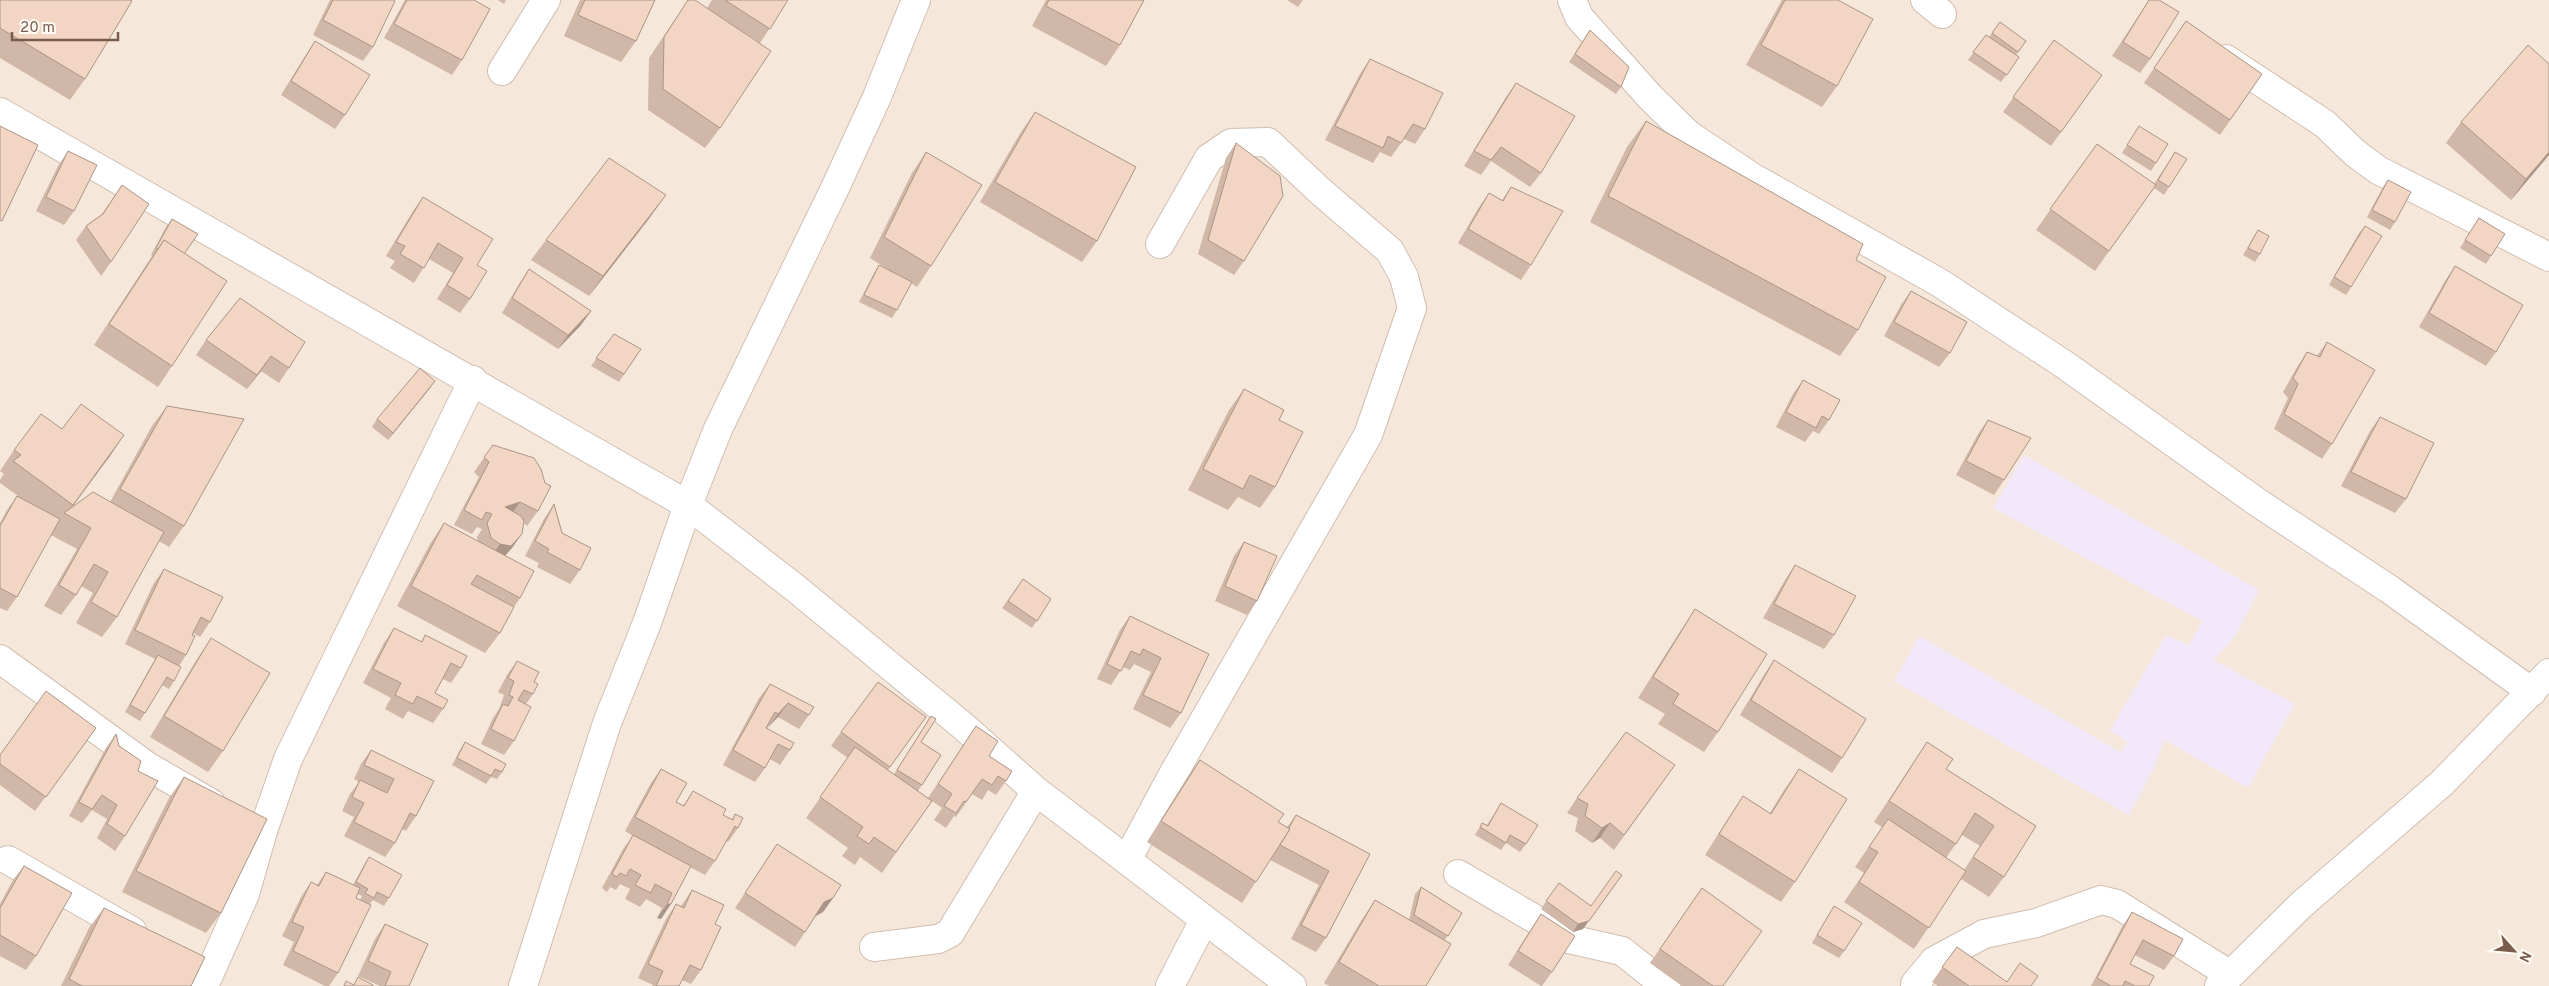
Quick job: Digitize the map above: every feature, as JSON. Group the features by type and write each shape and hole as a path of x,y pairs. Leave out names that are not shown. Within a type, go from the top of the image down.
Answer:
{"street":[{"path":"502,71 546,0"},
{"path":"522,986 607,723 647,623 688,505 718,429 788,289 877,97 916,0"},
{"path":"1572,0 1579,17 1650,97 1689,135 1752,177 1940,283 2050,355 2257,502 2389,589 2540,683 2485,736 2442,783 2301,905 2224,980 2117,904 2101,900 2036,923 1984,934 1934,961 1915,984"},
{"path":"2207,46 2325,124 2355,153 2378,170 2549,257"},
{"path":"0,112 251,256 473,380 688,505 794,587 963,726 1036,790 1292,986"},
{"path":"1127,860 1172,776 1368,435 1412,308 1404,277 1390,251 1320,191 1268,142 1232,143 1209,158 1160,244"},
{"path":"184,961 207,981 245,894 245,822 288,759 473,380"},
{"path":"0,659 146,766 245,822"},
{"path":"874,947 938,939 950,933 1036,790"},
{"path":"8,860 151,942"},
{"path":"1458,874 1569,939 1622,951 1666,986"},
{"path":"1170,986 1204,920"}],"shaded area":[{"path":"0,0 2549,0 2549,986 0,986"},
{"path":"2024,455 2259,590 2236,635 2214,660 2295,704 2248,788 2165,740 2152,772 2129,815 1894,681 1919,636 2121,752 2127,742 2110,730 2166,635 2189,645 2202,621 1993,508"}],"building":[{"path":"0,0 132,1 85,79 0,28"},
{"path":"333,0 395,1 373,47 323,20"},
{"path":"407,0 474,0 490,9 462,60 394,24"},
{"path":"585,0 655,0 636,41 578,15"},
{"path":"688,0 695,0 771,51 720,128 663,89 664,37"},
{"path":"725,0 788,0 770,29"},
{"path":"1049,0 1144,0 1120,45 1046,6"},
{"path":"1785,0 1838,0 1873,19 1837,86 1761,45"},
{"path":"2149,0 2159,0 2179,12 2150,59 2123,42"},
{"path":"2186,21 2262,74 2230,120 2154,68"},
{"path":"2000,22 2026,41 2018,52 1992,33"},
{"path":"1590,30 1629,67 1621,87 1575,54"},
{"path":"1986,35 2019,57 2007,75 1973,52"},
{"path":"2054,40 2102,75 2061,132 2013,97"},
{"path":"315,41 370,75 345,115 291,81"},
{"path":"2528,45 2549,64 2549,152 2526,179 2461,122"},
{"path":"1370,59 1443,93 1425,129 1413,124 1401,143 1388,136 1383,148 1335,126"},
{"path":"1516,83 1575,116 1541,173 1501,147 1491,160 1474,151"},
{"path":"1035,112 1136,167 1097,241 995,182"},
{"path":"1646,121 1863,244 1856,260 1886,277 1858,330 1608,196"},
{"path":"0,126 38,145 2,221 0,220"},
{"path":"2139,126 2168,144 2156,163 2127,145"},
{"path":"1236,143 1280,176 1283,196 1244,261 1208,240"},
{"path":"2097,144 2156,185 2109,251 2050,209"},
{"path":"68,151 97,165 74,211 46,197"},
{"path":"926,152 982,185 931,266 884,237"},
{"path":"2175,152 2187,159 2169,187 2158,180"},
{"path":"609,158 666,195 603,276 546,240"},
{"path":"2388,180 2411,192 2395,222 2372,210"},
{"path":"122,185 149,204 111,262 86,226 103,214"},
{"path":"1511,187 1563,211 1531,265 1468,229 1489,193 1503,201"},
{"path":"423,197 493,239 477,265 487,271 470,299 447,285 463,258 438,243 424,268 400,254 405,246 396,242"},
{"path":"2479,218 2505,234 2491,256 2465,240"},
{"path":"172,219 198,234 184,254 164,240 158,249 156,248"},
{"path":"2365,226 2382,236 2351,287 2334,277"},
{"path":"2258,230 2269,236 2260,254 2248,248"},
{"path":"164,240 227,281 172,366 109,324"},
{"path":"879,265 912,282 897,310 864,295"},
{"path":"2455,266 2523,305 2496,352 2429,313"},
{"path":"529,269 591,311 568,335 512,298"},
{"path":"1911,291 1967,322 1950,353 1894,322"},
{"path":"240,298 305,342 289,368 271,356 257,375 206,340"},
{"path":"614,334 641,349 624,374 596,358"},
{"path":"2327,342 2375,370 2332,444 2284,414 2298,384 2293,378 2307,352 2320,357"},
{"path":"420,368 435,381 393,433 377,419"},
{"path":"1803,380 1840,400 1829,420 1822,416 1816,428 1786,412"},
{"path":"1244,389 1284,410 1279,420 1303,432 1275,487 1250,475 1243,489 1203,469"},
{"path":"81,404 124,435 73,505 13,461 21,455 14,450 41,414 62,429"},
{"path":"167,406 244,419 184,526 120,489"},
{"path":"2380,417 2434,443 2406,499 2351,472"},
{"path":"1988,420 2031,438 2004,480 1966,461"},
{"path":"493,445 534,458 541,469 545,483 551,486 538,511 520,502 505,507 521,516 524,521 522,534 511,546 500,544 491,538 487,523 492,514 486,512 482,520 464,510 489,462 484,457"},
{"path":"93,492 164,532 117,617 91,602 108,572 94,564 76,595 59,585 91,528 64,513"},
{"path":"17,496 60,519 17,597 0,588 0,526"},
{"path":"554,504 562,533 591,548 580,570 547,552 549,549 535,541"},
{"path":"444,523 534,571 520,598 477,575 471,584 514,607 500,633 411,586"},
{"path":"1244,542 1277,556 1257,601 1225,586"},
{"path":"1795,565 1856,596 1834,635 1774,604"},
{"path":"164,569 223,597 210,622 201,617 192,635 195,636 186,655 135,630"},
{"path":"1023,579 1051,599 1037,621 1008,601"},
{"path":"1695,609 1767,654 1718,732 1673,704 1679,694 1653,677"},
{"path":"1130,616 1209,654 1181,713 1143,695 1161,658 1143,649 1140,655 1131,651 1121,671 1107,664"},
{"path":"394,628 422,642 425,635 467,656 461,668 451,663 435,693 448,700 443,709 417,696 413,704 395,695 401,683 373,669"},
{"path":"211,638 270,673 223,751 164,716"},
{"path":"158,655 181,667 174,681 167,677 145,713 130,705"},
{"path":"1774,660 1866,719 1842,758 1751,700"},
{"path":"517,661 539,672 534,682 538,684 533,694 524,690 518,700 531,707 514,741 491,729 503,704 508,706 513,697 509,695 514,681 508,678"},
{"path":"878,682 926,717 890,767 841,732"},
{"path":"770,684 814,707 809,715 788,703 778,714 775,712 766,728 794,743 790,750 778,744 765,768 733,750"},
{"path":"46,691 96,728 46,797 0,764 0,755"},
{"path":"931,716 936,719 921,742 941,755 922,785 897,770"},
{"path":"976,726 998,741 989,756 1012,771 1006,781 998,776 992,785 982,779 956,813 944,806 952,794 938,784"},
{"path":"1626,732 1675,765 1624,835 1610,823 1602,828 1585,816 1588,804 1577,798"},
{"path":"116,734 119,746 141,761 138,771 158,781 125,836 107,824 117,805 102,795 92,809 79,802"},
{"path":"465,742 506,764 502,772 495,769 491,776 457,758"},
{"path":"1927,742 1953,759 1946,769 2036,826 2004,877 1973,857 1994,826 1975,813 1956,844 1889,801"},
{"path":"855,747 932,801 896,852 874,837 869,844 857,836 863,827 820,797"},
{"path":"371,750 434,781 416,816 410,813 395,843 354,822 364,803 352,797 360,780 387,793 394,779 364,765"},
{"path":"1200,760 1284,814 1278,822 1290,829 1256,882 1161,821"},
{"path":"661,769 687,783 676,802 684,806 693,791 726,809 723,815 733,820 735,814 743,818 738,828 735,826 715,861 635,817"},
{"path":"1799,769 1847,799 1795,882 1719,834 1743,796 1771,814"},
{"path":"184,777 267,819 221,913 136,871"},
{"path":"1501,803 1538,825 1526,844 1510,835 1506,843 1480,827 1482,823 1488,826"},
{"path":"1296,815 1370,854 1326,938 1301,925 1329,871 1280,845"},
{"path":"1888,819 1966,871 1929,928 1859,882 1878,852 1869,847"},
{"path":"633,835 691,866 671,904 667,904 672,893 655,884 651,893 635,885 641,875 630,869 626,876 620,873 617,877 612,874"},
{"path":"777,844 841,885 833,898 824,902 805,932 745,893"},
{"path":"369,857 402,875 389,898 377,892 374,898 365,893 368,889 356,882"},
{"path":"24,866 72,893 36,956 0,935 0,908"},
{"path":"1616,871 1622,875 1589,921 1578,924 1546,901 1559,883 1591,906"},
{"path":"326,872 360,888 356,898 371,905 338,973 293,951 304,927 292,922 311,882 319,886"},
{"path":"1421,887 1462,913 1448,936 1414,915"},
{"path":"1702,888 1762,931 1723,986 1713,986 1660,949"},
{"path":"692,890 724,905 715,924 721,927 701,970 690,965 679,986 656,986 663,971 648,964 676,904 684,908"},
{"path":"1375,900 1451,944 1426,986 1379,986 1339,962"},
{"path":"1834,906 1862,923 1844,951 1817,935"},
{"path":"104,908 205,957 191,986 82,986 69,979"},
{"path":"2132,912 2183,939 2174,956 2143,940 2130,964 2154,976 2149,986 2135,986 2125,981 2123,986 2111,986 2097,978"},
{"path":"1541,914 1575,936 1552,972 1518,951"},
{"path":"385,924 428,944 409,986 385,986 391,972 368,961"},
{"path":"1957,947 2007,982 2020,963 2038,976 2031,986 1969,986 1942,967"},
{"path":"358,977 373,986 344,986 346,981 354,985"}]}
